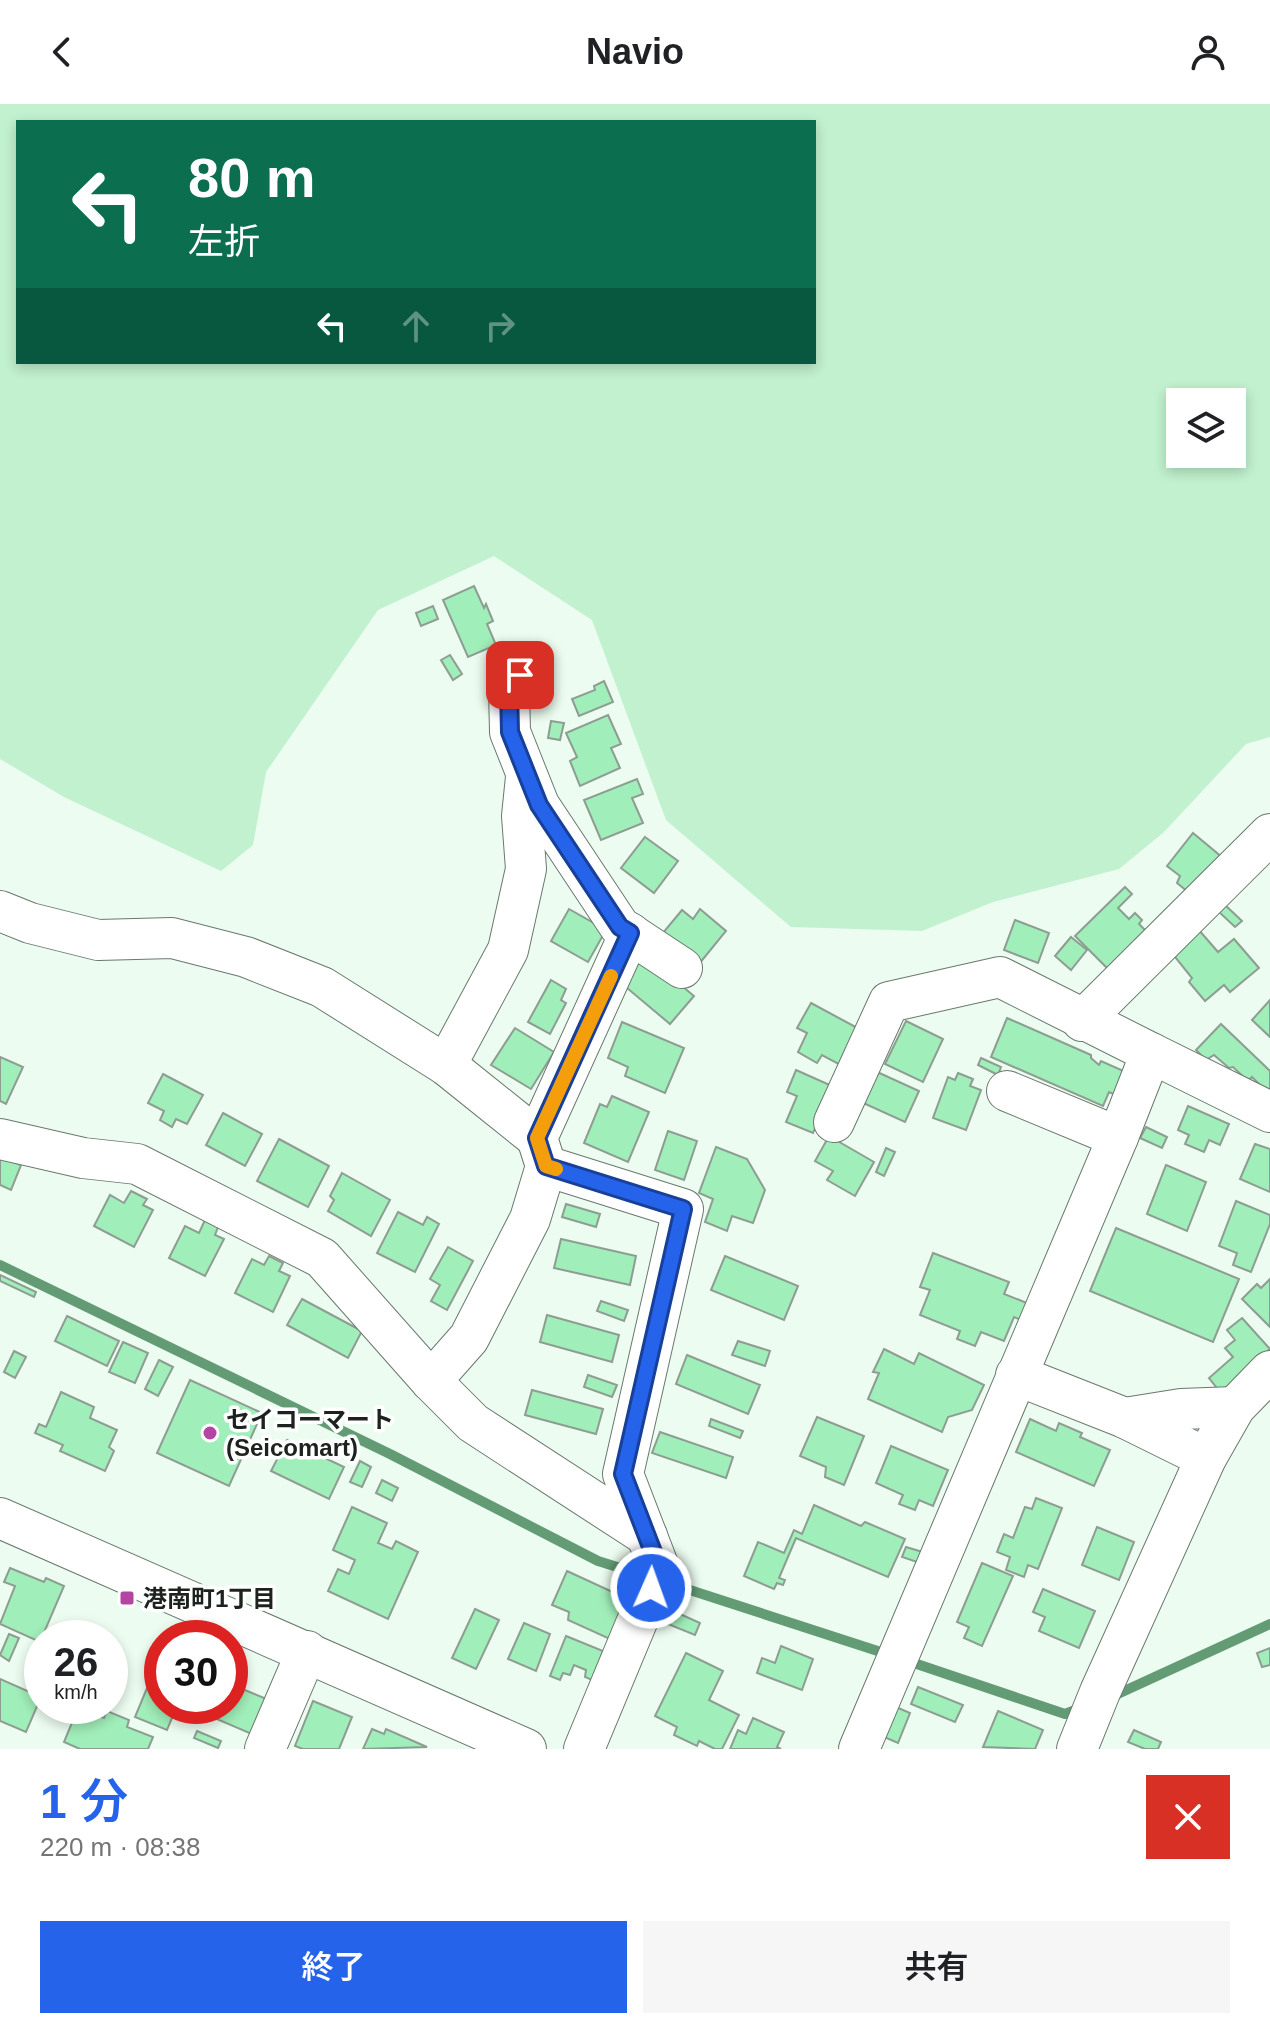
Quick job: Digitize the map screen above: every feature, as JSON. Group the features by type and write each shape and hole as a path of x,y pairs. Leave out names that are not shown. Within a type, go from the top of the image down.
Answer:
{"street":[{"path":"530,662 509,689 510,732 539,805 620,927 682,968"},
{"path":"446,1065 508,950 526,869 522,816 527,773"},
{"path":"1082,1021 1270,834"},
{"path":"0,911 30,923 98,940 172,938 246,957 322,987 446,1065 542,1152 683,1209 623,1474 652,1563 584,1749"},
{"path":"431,1381 469,1338 530,1219 542,1152 630,933"},
{"path":"834,1122 889,1002 1000,977 1082,1021 1270,1112"},
{"path":"859,1749 1151,1053"},
{"path":"1007,1091 1118,1137"},
{"path":"0,1139 83,1158 137,1164 322,1258 431,1381 473,1423 652,1563"},
{"path":"1088,1722 1206,1458 1235,1407 1270,1371"},
{"path":"1016,1375 1125,1418 1206,1458"},
{"path":"1125,1418 1181,1409 1235,1407"},
{"path":"0,1518 526,1749"},
{"path":"265,1749 307,1651"}],"green space":[{"path":"0,104 1270,104 1270,737 1246,744 1164,832 1119,869 993,902 922,931 791,927 666,820 592,620 494,556 378,610 266,772 253,845 221,871 64,797 0,759"}],"building":[{"path":"474,586 493,621 487,624 496,645 468,657 443,600"},
{"path":"433,606 438,619 421,626 416,613"},
{"path":"450,655 462,674 453,680 441,660"},
{"path":"604,681 613,702 579,716 572,699 595,690 594,686"},
{"path":"608,715 621,744 611,748 620,768 580,786 570,761 577,757 566,733"},
{"path":"551,721 564,723 560,740 548,738"},
{"path":"637,779 643,794 632,798 643,823 601,840 584,800"},
{"path":"1193,833 1223,858 1193,896 1177,883 1180,876 1167,866"},
{"path":"645,837 678,861 654,893 621,868"},
{"path":"1125,887 1132,894 1118,908 1129,919 1135,913 1142,920 1139,924 1149,934 1111,972 1075,936"},
{"path":"1224,904 1242,921 1235,927 1218,911"},
{"path":"569,909 606,930 588,962 551,941"},
{"path":"700,909 726,931 699,964 662,934 682,910 693,919"},
{"path":"1015,920 1049,933 1038,963 1004,950"},
{"path":"1198,929 1218,952 1234,939 1259,968 1230,992 1224,985 1205,1001 1189,982 1192,978 1171,952"},
{"path":"1071,937 1087,950 1071,970 1055,956"},
{"path":"645,955 694,996 670,1024 621,983"},
{"path":"551,980 566,989 561,1000 566,1003 550,1034 528,1022"},
{"path":"1270,1000 1270,1037 1252,1020"},
{"path":"811,1003 863,1031 844,1067 822,1055 817,1063 798,1052 807,1033 797,1028"},
{"path":"1007,1018 1091,1055 1099,1065 1101,1061 1128,1073 1118,1096 1109,1092 1103,1106 991,1057"},
{"path":"906,1021 943,1039 923,1082 885,1064"},
{"path":"622,1022 684,1048 665,1093 625,1076 628,1067 608,1058"},
{"path":"1221,1024 1270,1071 1270,1089 1267,1092 1252,1077 1248,1081 1214,1055 1206,1060 1196,1050"},
{"path":"515,1028 554,1052 531,1089 491,1065"},
{"path":"0,1057 23,1067 6,1104 0,1101"},
{"path":"981,1058 1001,1067 998,1075 978,1065"},
{"path":"796,1070 832,1086 813,1133 786,1122 797,1096 787,1092"},
{"path":"875,1071 919,1091 905,1122 861,1102"},
{"path":"958,1073 973,1079 970,1086 981,1090 966,1130 933,1118 948,1077 955,1080"},
{"path":"163,1074 203,1095 187,1124 176,1119 172,1127 160,1120 164,1111 148,1103"},
{"path":"612,1096 649,1112 628,1162 584,1143 600,1104 607,1107"},
{"path":"1188,1106 1229,1124 1220,1145 1209,1140 1204,1152 1185,1144 1189,1135 1178,1130"},
{"path":"223,1113 262,1134 245,1166 206,1145"},
{"path":"1146,1127 1167,1137 1162,1148 1140,1138"},
{"path":"668,1131 697,1141 684,1180 655,1170"},
{"path":"829,1136 874,1162 855,1196 827,1180 833,1171 815,1161"},
{"path":"279,1139 329,1166 308,1207 257,1181"},
{"path":"1255,1144 1270,1149 1270,1192 1240,1179"},
{"path":"716,1147 747,1159 765,1190 753,1223 732,1216 727,1231 705,1222 713,1199 699,1193"},
{"path":"886,1148 895,1152 884,1176 876,1172"},
{"path":"0,1157 21,1165 11,1190 0,1185"},
{"path":"1166,1165 1206,1182 1187,1231 1147,1214"},
{"path":"342,1173 390,1200 371,1236 328,1211 334,1200 330,1196"},
{"path":"131,1191 147,1199 143,1205 153,1210 134,1247 94,1226 110,1195 124,1203"},
{"path":"1236,1201 1270,1215 1270,1224 1251,1272 1233,1265 1237,1253 1219,1246"},
{"path":"566,1204 600,1214 596,1227 562,1217"},
{"path":"398,1212 423,1225 427,1217 439,1224 415,1272 377,1253"},
{"path":"205,1220 218,1227 215,1235 224,1239 205,1276 169,1258 185,1226 199,1233"},
{"path":"1116,1228 1239,1279 1213,1342 1090,1291"},
{"path":"561,1239 636,1256 630,1285 554,1268"},
{"path":"448,1247 473,1261 447,1310 431,1301 440,1285 430,1279"},
{"path":"933,1253 1009,1282 1004,1294 1027,1303 1021,1320 1014,1317 1004,1341 981,1332 975,1346 957,1339 960,1331 920,1315 930,1290 920,1287"},
{"path":"269,1256 283,1263 279,1271 290,1276 273,1312 235,1293 252,1259 264,1265"},
{"path":"725,1256 798,1286 784,1320 711,1290"},
{"path":"0,1275 36,1292 34,1297 0,1281"},
{"path":"1270,1279 1270,1327 1242,1299 1257,1284 1261,1288"},
{"path":"302,1299 362,1331 348,1358 287,1325"},
{"path":"601,1301 628,1310 624,1321 597,1311"},
{"path":"547,1315 619,1335 612,1362 540,1342"},
{"path":"67,1316 119,1341 107,1366 55,1341"},
{"path":"1242,1318 1270,1349 1221,1393 1209,1378 1233,1357 1225,1348 1235,1340 1227,1330"},
{"path":"738,1341 770,1351 765,1366 732,1355"},
{"path":"123,1342 148,1353 135,1383 109,1372"},
{"path":"884,1349 914,1364 919,1353 984,1385 972,1410 948,1417 942,1432 868,1399 879,1373 873,1372"},
{"path":"14,1351 26,1357 15,1378 4,1372"},
{"path":"687,1355 760,1385 748,1414 676,1384"},
{"path":"159,1360 173,1367 158,1396 145,1389"},
{"path":"588,1375 617,1385 612,1397 584,1387"},
{"name":"セイコーマート (Seicomart)","path":"190,1380 262,1413 229,1486 157,1453"},
{"path":"532,1390 603,1409 596,1434 525,1415"},
{"path":"61,1392 94,1407 90,1418 117,1430 109,1447 114,1451 105,1471 60,1451 63,1445 35,1433 39,1424 46,1427"},
{"path":"817,1417 864,1436 844,1485 825,1477 826,1467 800,1456"},
{"path":"711,1419 743,1431 740,1438 709,1426"},
{"path":"1030,1419 1056,1431 1059,1423 1082,1433 1080,1437 1110,1450 1094,1486 1016,1452"},
{"path":"660,1432 733,1457 726,1478 652,1453"},
{"path":"287,1440 344,1467 329,1499 271,1471"},
{"path":"891,1446 948,1470 933,1506 919,1500 915,1510 899,1504 903,1495 876,1483"},
{"path":"360,1461 371,1467 362,1487 350,1482"},
{"path":"382,1480 398,1488 392,1501 376,1493"},
{"path":"1036,1498 1062,1508 1038,1569 1028,1565 1024,1577 1006,1570 1010,1557 997,1552 1004,1534 1013,1538 1025,1507 1032,1509"},
{"path":"814,1505 861,1526 865,1522 905,1539 888,1577 796,1538 779,1578 785,1580 783,1585 777,1583 774,1589 744,1576 758,1542 784,1553 794,1530 802,1534"},
{"path":"352,1507 387,1523 378,1543 392,1549 396,1541 418,1552 388,1619 328,1591 338,1569 349,1574 355,1560 333,1550"},
{"path":"1097,1527 1134,1542 1119,1580 1082,1565"},
{"path":"906,1547 926,1553 923,1564 902,1557"},
{"path":"982,1563 1013,1576 982,1646 964,1638 969,1627 957,1622"},
{"path":"10,1568 44,1582 46,1578 64,1586 49,1620 24,1620 24,1635 0,1624 15,1586 4,1582"},
{"path":"567,1571 630,1600 612,1640 568,1620 569,1612 552,1605"},
{"path":"1043,1589 1095,1611 1079,1648 1039,1631 1045,1617 1033,1612"},
{"path":"475,1609 499,1620 476,1669 452,1658"},
{"path":"669,1609 700,1623 695,1635 663,1622"},
{"path":"524,1623 550,1634 536,1671 508,1659"},
{"path":"9,1634 19,1638 9,1661 0,1655"},
{"path":"566,1636 603,1651 592,1680 585,1677 586,1670 574,1665 570,1675 563,1673 560,1680 550,1676"},
{"path":"781,1646 813,1659 802,1690 757,1673 762,1658 775,1663"},
{"path":"1270,1648 1270,1665 1262,1667 1257,1653"},
{"path":"686,1653 723,1671 709,1700 739,1715 722,1749 699,1741 697,1746 674,1735 677,1727 655,1716"},
{"path":"0,1679 24,1690 24,1724 29,1724 26,1732 0,1721"},
{"path":"918,1687 963,1705 955,1722 911,1704"},
{"path":"248,1691 269,1700 254,1735 228,1724 248,1724"},
{"path":"144,1695 144,1721 135,1717"},
{"path":"313,1701 352,1717 339,1749 303,1749 295,1746"},
{"path":"896,1707 910,1713 898,1743 884,1737"},
{"path":"998,1711 1043,1730 1035,1749 983,1747"},
{"path":"753,1718 784,1732 777,1747 781,1749 730,1749 738,1730 746,1734"},
{"path":"71,1724 128,1724 127,1727 153,1737 148,1749 80,1749 64,1742"},
{"path":"152,1724 170,1724 167,1730"},
{"path":"372,1729 384,1734 386,1729 427,1747 363,1749"},
{"path":"1134,1730 1161,1742 1158,1749 1145,1749 1128,1742"},
{"path":"197,1731 221,1741 218,1748 194,1738"}],"waterway":[{"path":"0,1265 390,1454 598,1561 646,1576"},
{"path":"662,1581 890,1655"},
{"path":"1109,1698 1270,1624"},
{"path":"905,1660 1065,1714 1083,1707"}],"slow traffic":[{"path":"556,1169 546,1166 537,1138 611,976"}],"place":[{"name":"セイコーマート (Seicomart)","path":"210,1433"},
{"name":"港南町1丁目","path":"127,1598"}],"route":[{"path":"520,675 509,689 510,732 539,805 620,927 630,933 537,1138 546,1166 683,1209 623,1474 658,1565 651,1588"}]}
